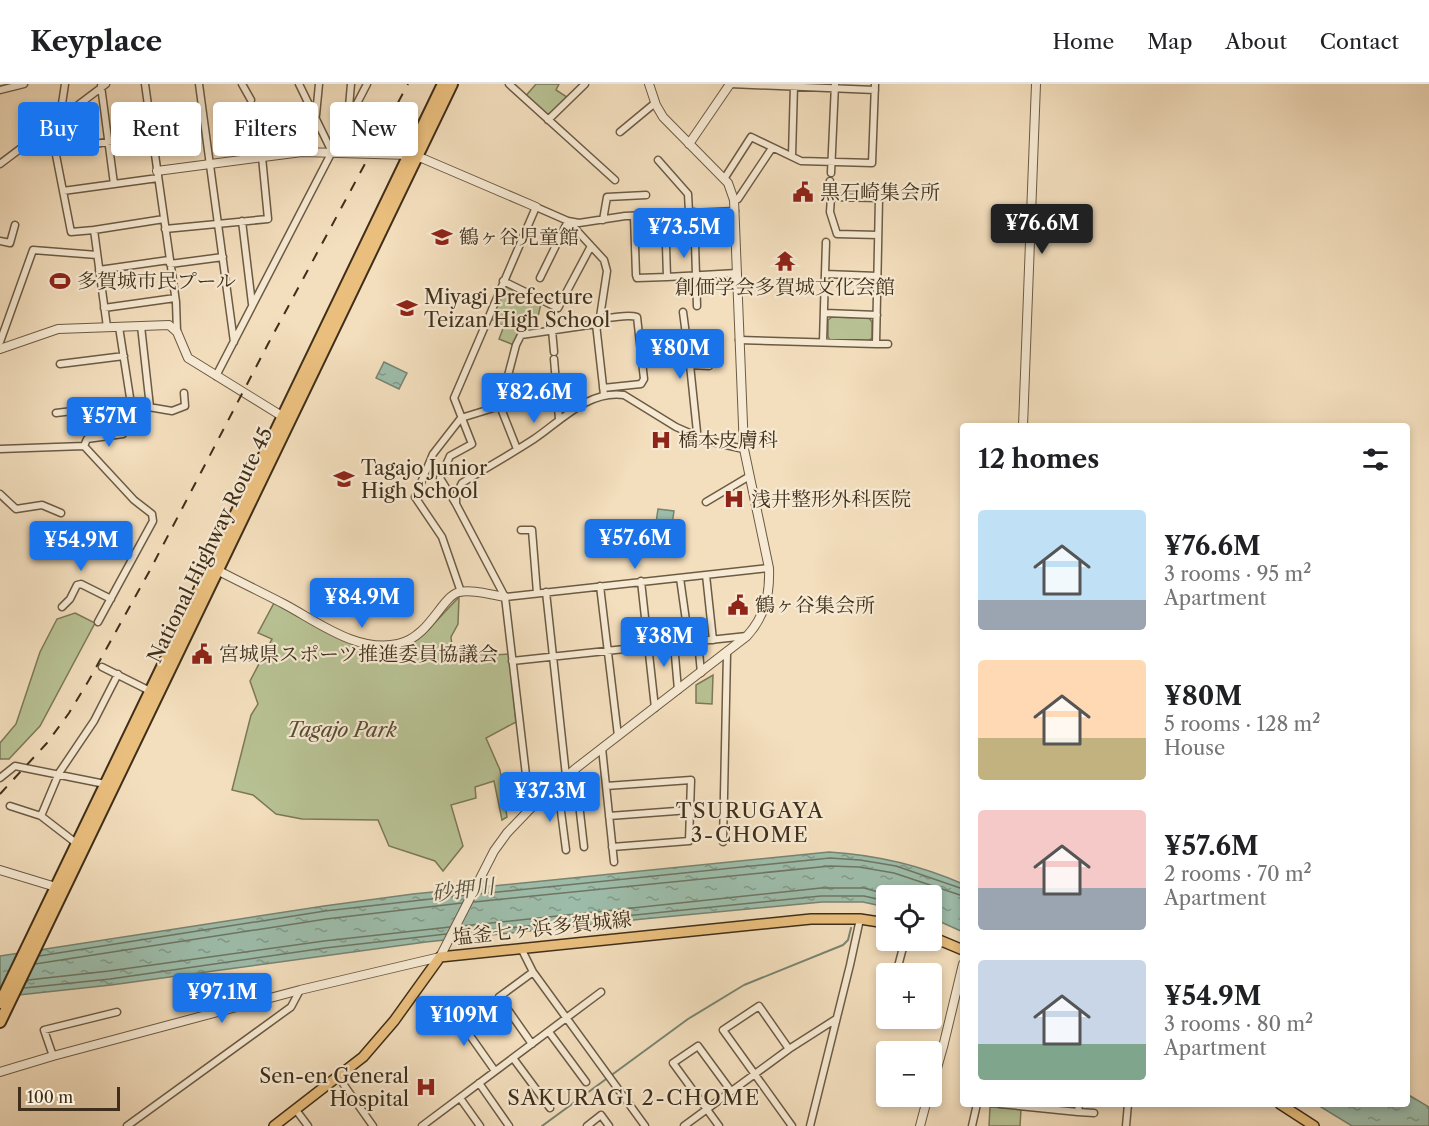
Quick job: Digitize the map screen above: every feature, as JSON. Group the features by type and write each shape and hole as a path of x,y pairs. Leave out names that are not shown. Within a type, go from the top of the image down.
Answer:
{"highway":[{"name":"National Highway Route 45","path":"418,144 443,84"},
{"name":"National Highway Route 45","path":"418,147 452,84"},
{"name":"National Highway Route 45","path":"0,1022 4,1002 413,156"},
{"name":"National Highway Route 45","path":"60,888 76,843 110,786"}],"main road":[{"name":"塩釜七ヶ浜多賀城線","path":"274,1126 339,1078 363,1057 384,1035 440,957 811,919 860,919 876,921"},
{"path":"942,941 960,949"},
{"path":"1285,1107 1314,1126"}],"street":[{"path":"0,90 24,84"},
{"path":"62,102 64,84"},
{"path":"145,84 148,102"},
{"path":"199,84 234,342"},
{"path":"242,84 251,99"},
{"path":"299,84 309,102"},
{"path":"317,102 319,84"},
{"path":"350,102 351,84"},
{"path":"358,102 367,84"},
{"path":"509,84 615,180"},
{"path":"548,120 585,84"},
{"path":"0,1072 300,990 440,957 501,840 530,809 566,776 727,653 757,626 766,608 770,587 769,568 748,477 744,449 734,200 728,183 670,125 655,103 649,84"},
{"path":"689,144 730,84 875,87 873,163 801,161 750,137 724,179"},
{"path":"1023,423 1036,84"},
{"path":"80,102 103,85"},
{"path":"103,85 114,184"},
{"path":"792,156 794,86"},
{"path":"831,173 835,86"},
{"path":"620,132 655,103"},
{"path":"318,120 330,148"},
{"path":"99,143 111,142"},
{"path":"734,200 738,199 772,148"},
{"path":"0,164 18,151"},
{"path":"63,191 114,184 210,164 302,152 330,152"},
{"path":"56,156 71,232 164,219"},
{"path":"155,156 175,298 177,332 188,358 286,418"},
{"path":"216,376 330,156"},
{"path":"413,156 568,222 579,223 692,212 735,211"},
{"path":"165,229 268,219 262,157"},
{"path":"658,160 688,194 692,212 697,306"},
{"path":"830,181 830,212 837,234 878,235"},
{"path":"603,220 607,197 646,195"},
{"path":"831,197 879,198 876,344"},
{"path":"530,809 505,597 440,478 450,456 471,444 454,398 536,207"},
{"path":"665,214 667,277"},
{"path":"634,216 638,278 737,273"},
{"path":"242,222 253,306"},
{"path":"568,222 604,260 607,272 600,317 596,324 604,391"},
{"path":"540,278 568,222"},
{"path":"0,241 10,243 15,225"},
{"path":"94,230 107,327"},
{"path":"824,342 826,242"},
{"path":"504,281 558,308 591,246"},
{"path":"0,342 33,250 97,255"},
{"path":"99,270 223,257"},
{"path":"825,274 877,276"},
{"path":"104,308 175,298"},
{"path":"683,312 696,436"},
{"path":"825,313 877,315"},
{"path":"456,504 456,495 462,483 551,427 559,419 604,391 641,384 644,379 637,317 610,319 600,317"},
{"path":"517,449 500,406 516,345 521,335 596,324"},
{"path":"0,350 58,329 169,325 177,332"},
{"path":"141,326 150,407"},
{"path":"119,327 131,404"},
{"path":"552,330 559,419"},
{"path":"739,340 888,344"},
{"path":"60,364 124,356"},
{"path":"690,365 709,366"},
{"path":"604,391 624,394 676,427 708,441 744,449"},
{"path":"56,413 131,404 172,411 185,406 184,393"},
{"path":"461,592 442,537 415,497 433,453 461,418 500,406"},
{"path":"84,446 87,439 123,434"},
{"path":"0,449 84,446 134,500 152,514 153,521 98,622"},
{"path":"706,502 748,477"},
{"path":"0,494 16,509 42,505 61,513"},
{"path":"521,530 532,530 537,593"},
{"path":"213,568 341,635 373,644 397,644 417,635 431,623 448,599 461,592 505,597 769,568"},
{"path":"706,575 713,640"},
{"path":"680,578 689,642"},
{"path":"641,581 655,708"},
{"path":"62,607 70,599 77,585 81,584 111,599"},
{"path":"600,586 618,736"},
{"path":"546,592 566,776"},
{"path":"512,661 747,636"},
{"path":"698,641 701,673"},
{"path":"674,644 678,690"},
{"path":"723,842 727,653"},
{"path":"102,667 155,693"},
{"path":"41,816 59,773 94,721 118,674"},
{"path":"602,748 614,862"},
{"path":"0,778 15,766 59,773 110,786"},
{"path":"575,770 584,848"},
{"path":"606,786 691,780 689,841 612,847"},
{"path":"552,789 558,796 566,850"},
{"path":"10,806 41,816 76,843"},
{"path":"609,816 690,810"},
{"path":"0,870 60,888"},
{"path":"810,1126 860,919"},
{"path":"521,948 533,972 645,1126"},
{"path":"532,1044 499,997 533,972"},
{"path":"942,1054 960,977"},
{"path":"127,1126 291,1007 300,990"},
{"path":"422,1126 601,992"},
{"path":"789,1049 759,1006 723,1030 792,1126"},
{"path":"452,1010 495,1071"},
{"path":"53,1056 44,1030 117,1012"},
{"path":"684,1126 789,1049 837,1018"},
{"path":"549,1032 586,1082"},
{"path":"719,1126 674,1063 698,1046 731,1091"},
{"path":"513,1058 550,1108"},
{"path":"339,1078 373,1126"},
{"path":"479,1083 509,1126"},
{"path":"460,1098 480,1126"},
{"path":"920,1126 925,1107"},
{"path":"972,1126 976,1107"},
{"path":"1058,1107 1078,1108 1094,1113"},
{"path":"1126,1126 1128,1107"},
{"path":"296,1110 308,1126"},
{"path":"587,1126 602,1115 609,1126"}],"green space":[{"path":"536,84 559,84 556,90 570,99 548,120 524,98"},
{"path":"507,286 541,304 535,329 520,334 514,345 499,339 504,326 491,319"},
{"path":"832,317 869,318 872,322 872,338 868,341 830,340 828,320"},
{"name":"Tagajo Park","path":"459,597 458,624 451,637 452,646 457,646 457,652 464,657 509,654 516,722 486,738 500,770 507,817 502,820 494,781 475,787 476,798 451,805 463,846 443,871 435,861 389,846 378,820 302,819 276,814 253,795 232,790 251,715 258,704 250,681 272,639 258,633 274,603 376,648 397,648 415,641 426,632"},
{"path":"75,613 95,623 40,726 9,759 0,759 0,743 16,724 40,652 57,619"},
{"path":"713,675 712,704 696,703 696,685"},
{"path":"990,1107 1021,1109 1020,1126 989,1126"}],"water":[{"path":"384,362 407,373 399,389 376,378"},
{"path":"658,509 674,511 670,538 654,536"},
{"name":"砂押川","path":"829,852 898,862 931,871 960,883 960,931 942,923 942,885 876,885 876,905 863,902 822,902 643,919 426,942 111,985 0,997 0,956 413,894"},
{"path":"1410,1096 1429,1107 1429,1126 1352,1126 1321,1107 1410,1107"}],"waterway":[{"path":"542,1126 688,1019 744,985 843,945 848,940 851,928"}],"railway":[{"path":"0,794 47,743 89,680 149,572 408,84"}],"place":[{"name":"黒石崎集会所","path":"803,192"},
{"name":"鶴ヶ谷児童館","path":"442,237"},
{"name":"創価学会多賀城文化会館","path":"785,261"},
{"name":"多賀城市民プール","path":"60,281"},
{"name":"Miyagi Prefecture Teizan High School","path":"407,308"},
{"name":"橋本皮膚科","path":"661,440"},
{"name":"Tagajo Junior High School","path":"344,479"},
{"name":"浅井整形外科医院","path":"734,499"},
{"name":"鶴ヶ谷集会所","path":"738,605"},
{"name":"宮城県スポーツ推進委員協議会","path":"202,654"},
{"name":"Sen-en General Hospital","path":"426,1087"}],"district":[{"name":"TSURUGAYA 3-CHOME","path":"750,823"},
{"name":"SAKURAGI 2-CHOME","path":"634,1098"}]}
